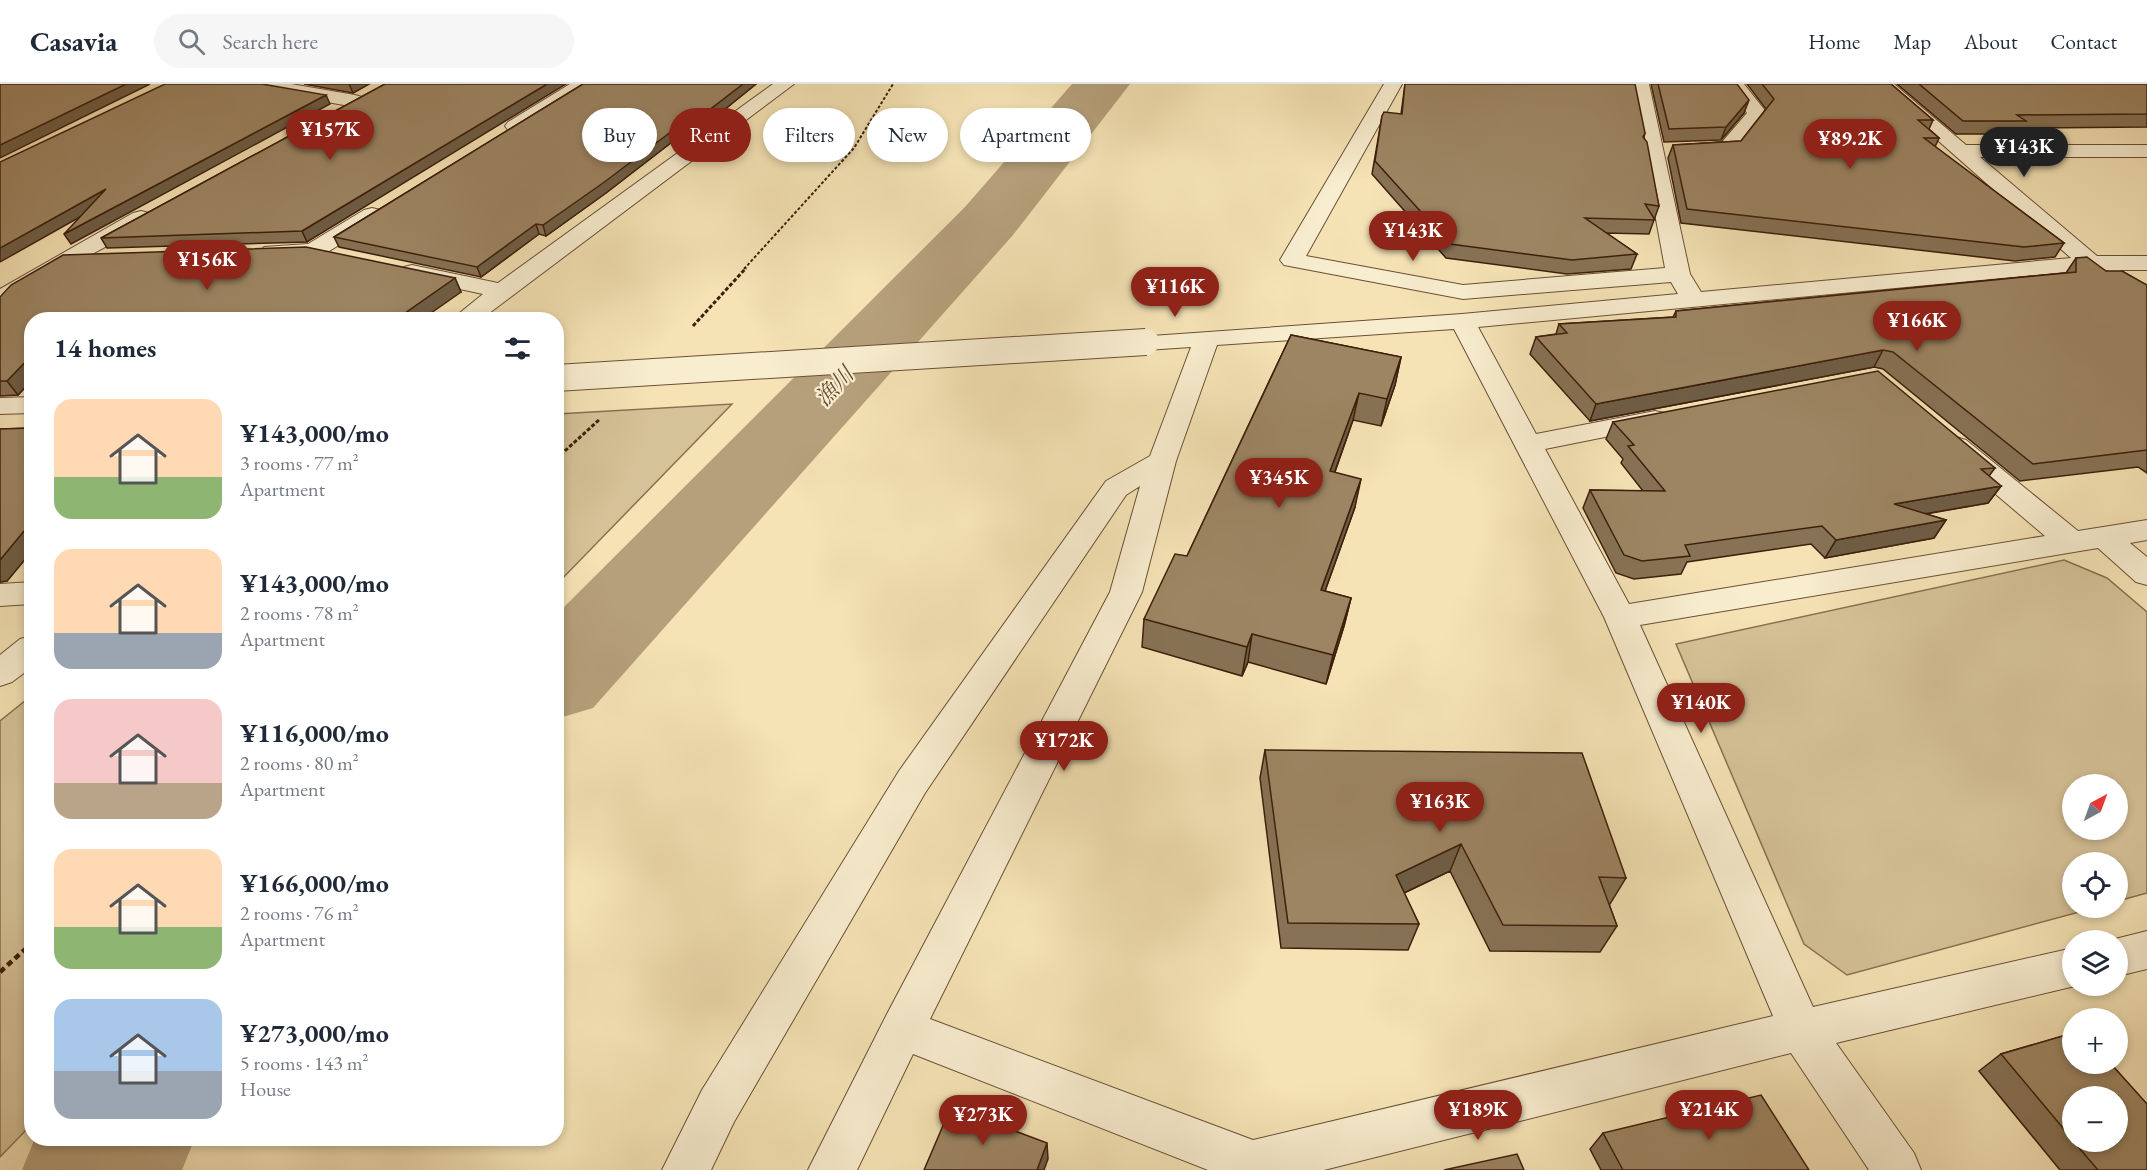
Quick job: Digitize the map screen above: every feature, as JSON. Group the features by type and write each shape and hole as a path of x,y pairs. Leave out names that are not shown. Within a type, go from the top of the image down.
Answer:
{"street":[{"path":"260,84 363,97 324,118"},
{"path":"493,140 582,84"},
{"path":"474,312 785,84"},
{"path":"1393,84 1292,260 1463,292 1678,274"},
{"path":"1640,84 1651,150 1678,274 1695,301"},
{"path":"1651,150 1728,148 1757,113 1734,84"},
{"path":"1883,84 1964,151 2091,263 2147,296"},
{"path":"1964,151 2147,152"},
{"path":"313,251 393,201"},
{"path":"0,299 66,259 159,208"},
{"path":"254,253 313,251 347,258"},
{"path":"66,259 113,257"},
{"path":"564,378 1462,321 2091,263 2147,263"},
{"path":"391,267 503,291"},
{"path":"1462,321 1620,617 1801,1030 1897,1170"},
{"path":"832,1170 1126,592 1162,461 1207,338"},
{"path":"0,406 24,405"},
{"path":"1527,444 1677,415"},
{"path":"1937,429 2071,542"},
{"path":"686,1170 718,1106 912,782 1116,488 1162,461"},
{"path":"1620,617 2147,530"},
{"path":"2104,537 2147,573"},
{"path":"0,595 24,594"},
{"path":"0,672 24,654"},
{"path":"2128,955 2147,950"},
{"path":"902,1029 1254,1167 1801,1030 2062,970"}],"path":[{"path":"687,332 854,148 893,84"},
{"path":"0,972 24,950"}],"shaded area":[{"path":"732,404 564,577 564,414"},
{"path":"2064,560 2107,578 2147,612 2147,893 2128,898 2128,852 2062,852 2062,917 1847,975 1804,944 1676,644"},
{"path":"24,702 24,1132 0,1157 0,721"}],"building":[{"path":"0,84 126,84 0,145"},
{"path":"165,84 262,84 326,95 64,234 106,189 0,248 0,162"},
{"path":"385,84 547,84 302,231 101,238"},
{"path":"583,84 743,84 712,108 669,108 669,133 657,142 657,108 582,108 582,162 631,162 543,225 536,224 477,267 334,237"},
{"path":"1405,84 1635,84 1645,133 1643,137 1647,142 1659,206 1645,204 1655,220 1585,218 1637,254 1572,260 1450,244 1375,161 1382,116 1384,112 1402,114"},
{"path":"1658,84 1737,84 1749,100 1726,127 1669,129"},
{"path":"1762,84 1891,84 1933,120 1918,120 1939,138 1924,138 2064,243 2024,247 1687,209 1673,145 1741,141 1774,99"},
{"path":"1919,84 2147,84 2147,114 2017,115 2026,121 1963,121"},
{"path":"306,247 455,278 406,312 24,312 24,363 7,381 0,381 0,297 11,285 63,255"},
{"path":"2087,257 2106,271 2122,271 2147,285 2147,450 2033,464 1893,352 1883,350 1596,404 1536,337 1567,333 1559,324 1676,317 1676,311 2076,272 2076,258"},
{"path":"1291,335 1401,357 1387,399 1359,393 1330,471 1361,479 1321,590 1351,598 1333,655 1252,634 1247,647 1144,619 1175,554 1187,556"},
{"path":"1878,371 1995,468 1981,469 2001,486 1894,504 1946,520 1836,540 1822,526 1685,545 1690,556 1642,561 1624,555 1590,490 1665,491 1628,446 1634,445 1613,422"},
{"path":"24,428 24,531 0,560 0,429"},
{"path":"1265,750 1582,753 1626,878 1599,877 1617,926 1503,925 1461,844 1396,875 1419,924 1288,923"},
{"path":"2062,1036 2062,1074 2120,1074 2147,1104 2147,1170 2098,1170 2083,1152 2128,1152 2128,1086 2062,1086 2062,1127 2001,1054"},
{"path":"1761,1095 1809,1170 1623,1170 1603,1133"},
{"path":"951,1107 1047,1143 1037,1170 924,1170"},
{"path":"1517,1154 1524,1170 1444,1170"}],"waterway":[{"name":"漁川","path":"564,672 989,221 1102,84"},
{"name":"漁川","path":"94,1170 116,1146"}]}
